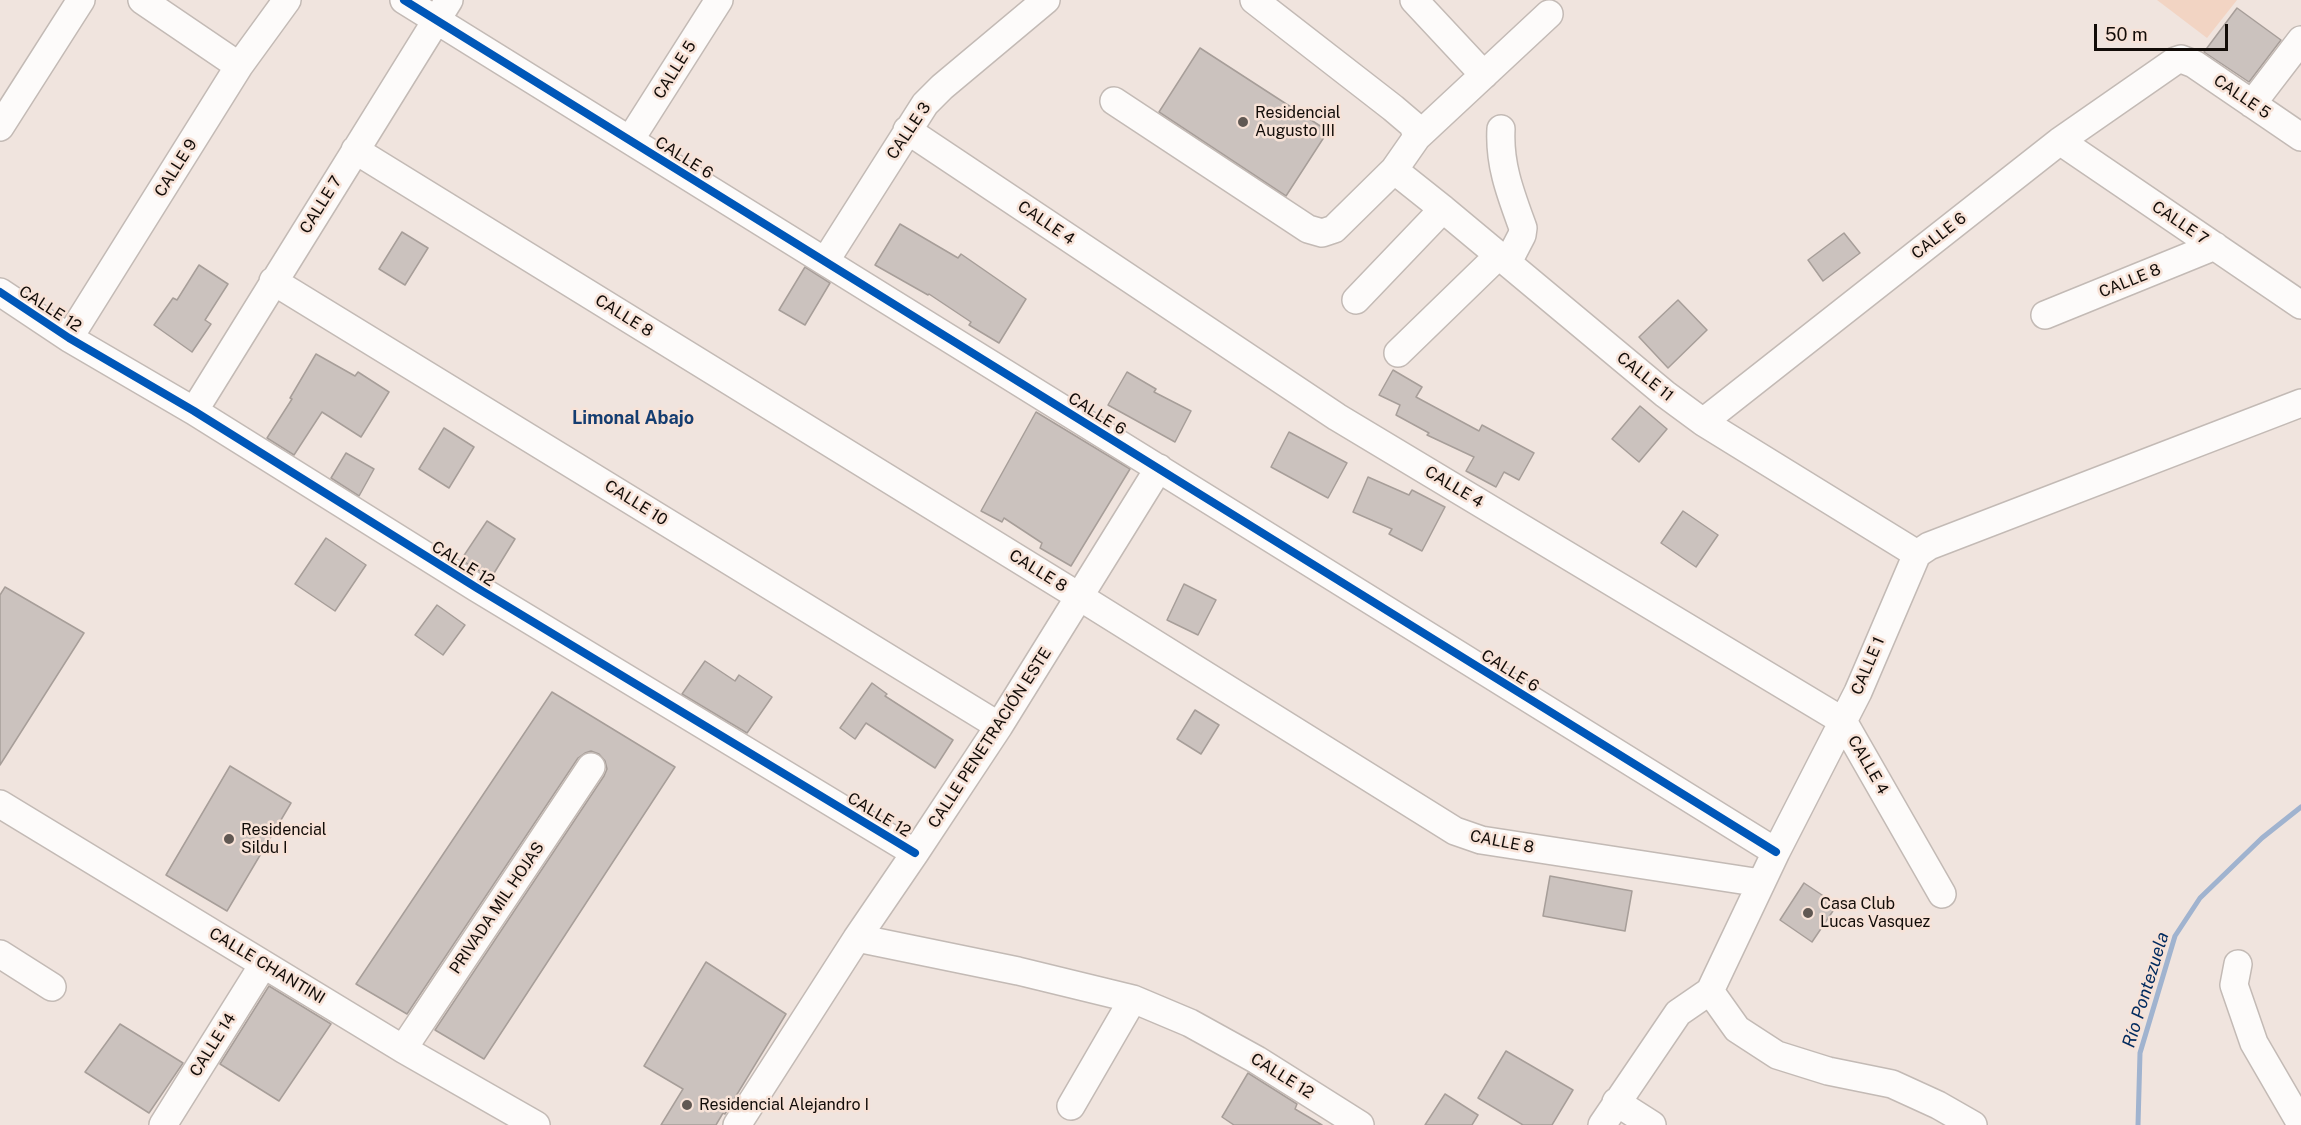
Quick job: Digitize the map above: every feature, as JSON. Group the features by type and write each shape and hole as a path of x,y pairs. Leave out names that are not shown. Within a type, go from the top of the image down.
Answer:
{"street":[{"path":"0,127 81,0"},
{"path":"142,0 239,66"},
{"name":"CALLE 9","path":"69,338 239,66 286,0"},
{"name":"CALLE 6","path":"404,0 443,10 630,140 1776,852"},
{"name":"CALLE 5","path":"630,140 719,0"},
{"name":"CALLE 3","path":"826,260 925,104 942,87 1046,0"},
{"path":"1254,0 1393,108 1413,126 1417,137"},
{"path":"1414,0 1484,75"},
{"name":"CALLE 7","path":"194,411 273,280 443,10"},
{"path":"1114,101 1315,232 1322,234 1334,229 1394,170 1417,137 1550,14"},
{"path":"2253,104 2301,40"},
{"name":"CALLE 6","path":"1703,423 2060,141 2181,58"},
{"name":"CALLE 5","path":"2181,58 2194,64 2301,137"},
{"path":"1398,353 1503,259 1522,235 1500,150 1501,129"},
{"name":"CALLE 4","path":"908,130 1337,417 1843,721 1942,894"},
{"name":"CALLE 7","path":"2060,141 2301,305"},
{"name":"CALLE 8","path":"355,150 1445,825 1468,837 1761,883"},
{"name":"CALLE 11","path":"1394,170 1703,423 1917,554"},
{"path":"1356,300 1443,208"},
{"name":"CALLE 8","path":"2044,315 2215,246"},
{"name":"CALLE 10","path":"273,280 999,726"},
{"name":"CALLE 12","path":"0,292 69,338 194,411 477,588 915,853"},
{"path":"1917,554 1929,546 2301,403"},
{"name":"CALLE PENETRACIÓN ESTE","path":"738,1125 857,938 999,726 1159,468"},
{"name":"CALLE 1","path":"1710,991 1776,852 1858,692 1917,554"},
{"name":"PRIVADA MIL HOJAS","path":"403,1049 591,767"},
{"name":"CALLE CHANTINI","path":"0,805 403,1049 536,1125"},
{"name":"CALLE 12","path":"857,938 1018,971 1133,999 1190,1023 1257,1060 1360,1125"},
{"path":"0,954 52,987"},
{"path":"2238,964 2234,985 2254,1043 2301,1124"},
{"name":"CALLE 14","path":"163,1125 263,965"},
{"path":"1602,1125 1678,1013 1710,991 1737,1029 1777,1055 1828,1071 1892,1084 1938,1105 1973,1125"},
{"path":"1071,1106 1133,999"},
{"path":"1616,1102 1652,1125"}],"shaded area":[{"path":"2157,0 2237,0 2207,38"}],"building":[{"path":"2237,8 2281,40 2249,82 2204,52"},
{"name":"Residencial Augusto III","path":"1200,48 1328,131 1286,196 1159,112"},
{"path":"900,224 958,258 961,254 1026,299 999,343 969,325 971,322 929,294 875,265"},
{"path":"402,232 428,248 405,285 379,269"},
{"path":"1844,233 1860,253 1823,281 1808,260"},
{"path":"199,265 228,284 205,320 211,324 192,352 154,325 173,298 177,300"},
{"path":"805,267 830,283 805,325 779,310"},
{"path":"1678,300 1707,330 1668,368 1639,337"},
{"path":"316,354 355,376 358,372 389,392 361,437 322,412 294,455 267,438 292,399 290,398"},
{"path":"1393,370 1422,387 1416,397 1479,431 1482,425 1534,453 1519,480 1504,472 1496,487 1466,471 1474,457 1427,435 1429,433 1396,415 1400,405 1379,395"},
{"path":"1127,372 1156,389 1154,392 1191,411 1175,442 1108,405"},
{"path":"1640,406 1667,429 1639,462 1612,439"},
{"path":"1036,412 1130,469 1071,566 1040,548 1042,543 1004,518 1002,522 981,511"},
{"path":"444,428 474,447 449,488 419,469"},
{"path":"1289,432 1347,463 1328,498 1271,467"},
{"path":"346,453 374,469 359,496 331,478"},
{"path":"1368,477 1409,495 1412,490 1445,507 1422,551 1389,534 1392,529 1353,512"},
{"path":"1683,511 1718,535 1696,567 1661,543"},
{"path":"487,521 515,539 491,578 461,560"},
{"path":"326,538 366,565 335,611 295,584"},
{"path":"1184,584 1216,600 1198,635 1167,620"},
{"path":"5,587 84,633 0,765 0,595"},
{"path":"437,605 465,625 443,655 415,635"},
{"path":"705,661 735,681 739,675 772,697 747,733 682,694"},
{"path":"872,683 887,694 885,696 953,740 935,768 866,723 855,739 840,728"},
{"path":"552,692 675,767 484,1059 435,1030 604,776 607,769 605,761 599,754 591,751 578,758 407,1014 356,984"},
{"path":"1195,710 1219,725 1201,754 1177,739"},
{"name":"Residencial Sildu I","path":"230,766 291,803 227,911 166,875"},
{"path":"1550,876 1632,891 1625,931 1543,916"},
{"name":"Casa Club Lucas Vasquez","path":"1804,883 1837,905 1812,942 1780,920"},
{"path":"706,962 786,1014 716,1125 661,1125 683,1089 644,1066"},
{"path":"269,986 331,1024 279,1101 220,1064"},
{"path":"120,1024 183,1063 149,1113 85,1072"},
{"path":"1506,1051 1573,1090 1552,1125 1523,1125 1478,1098"},
{"path":"1248,1073 1297,1104 1295,1109 1322,1125 1234,1125 1222,1117"},
{"path":"1445,1094 1478,1115 1472,1125 1425,1125"}],"waterway":[{"name":"Río Pontezuela","path":"2138,1125 2140,1053 2175,936 2200,898 2262,838 2301,807"}],"cycle path":[{"path":"404,0 1776,852"},
{"path":"0,292 69,338 194,411 477,588 915,853"}],"place":[{"name":"Residencial Augusto III","path":"1243,122"},
{"name":"Residencial Sildu I","path":"229,839"},
{"name":"Casa Club Lucas Vasquez","path":"1808,913"},
{"name":"Residencial Alejandro I","path":"687,1105"}],"district":[{"name":"Limonal Abajo","path":"633,418"}]}
